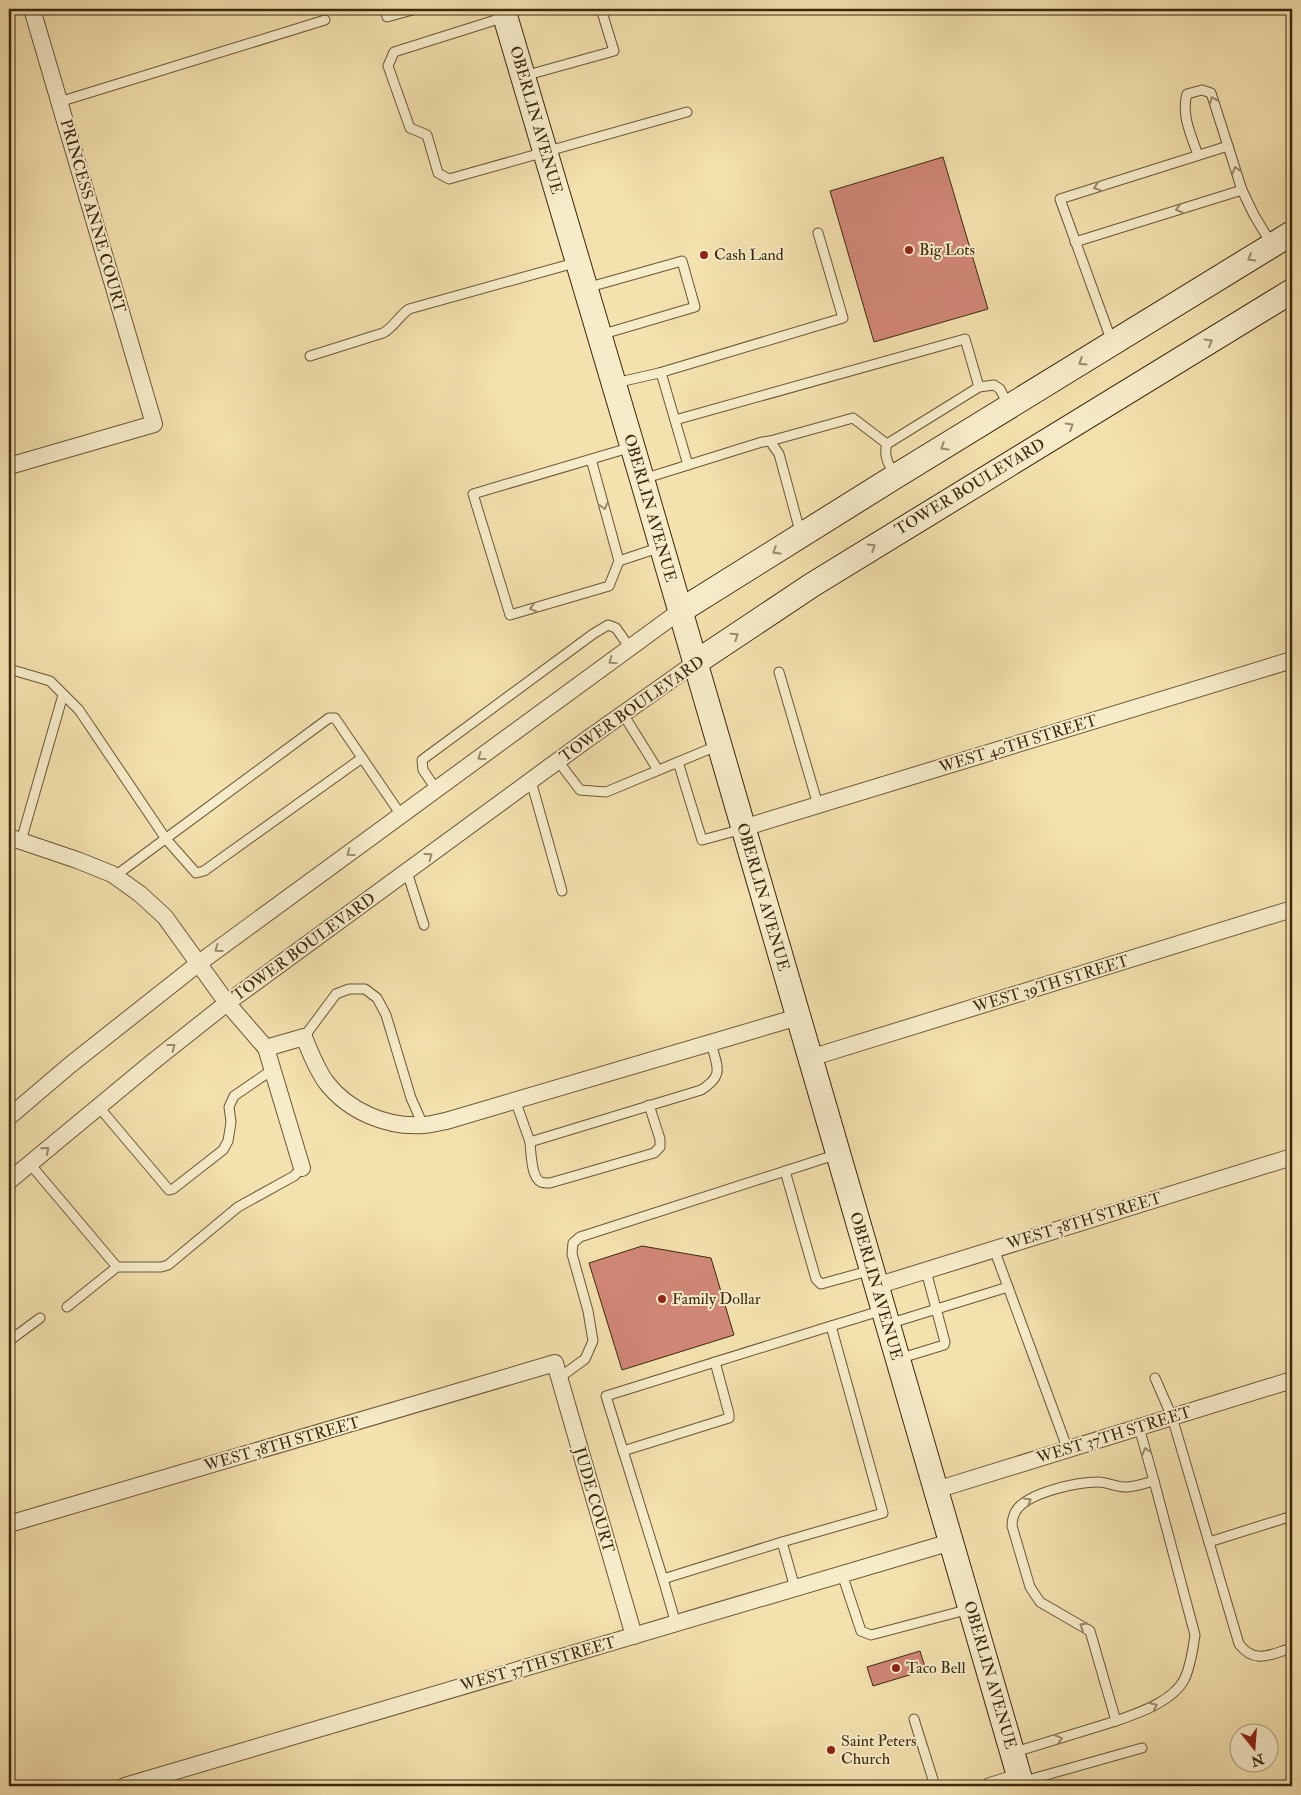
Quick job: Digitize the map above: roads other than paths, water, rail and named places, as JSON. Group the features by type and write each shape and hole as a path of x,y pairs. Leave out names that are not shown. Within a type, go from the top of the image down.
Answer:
{"street":[{"name":"PRINCESS ANNE COURT","path":"9,466 154,424 32,9"},
{"name":"OBERLIN AVENUE","path":"504,13 600,335 1021,1782"},
{"path":"9,1117 70,1065 199,963 680,612 896,476 1282,239"},
{"name":"TOWER BOULEVARD","path":"9,1181 98,1106 227,1003 695,663 820,579 1292,291"},
{"name":"WEST 40TH STREET","path":"743,828 1292,660"},
{"path":"15,839 78,860 115,876 140,894 164,917 227,1003 266,1048 302,1168"},
{"name":"WEST 39TH STREET","path":"810,1058 1292,909"},
{"path":"266,1048 304,1037 314,1061 326,1082 340,1097 359,1112 377,1119 400,1124 423,1125 446,1121 798,1017"},
{"name":"WEST 38TH STREET","path":"874,1278 926,1270 1292,1157"},
{"name":"WEST 38TH STREET","path":"9,1524 557,1371"},
{"name":"JUDE COURT","path":"557,1371 634,1636"},
{"name":"WEST 37TH STREET","path":"936,1490 1292,1380"},
{"name":"WEST 37TH STREET","path":"125,1786 951,1542"},
{"path":"990,1786 1021,1782"}],"lane":[{"path":"385,9 387,17 416,9"},
{"path":"523,76 614,51 601,9"},
{"path":"504,13 394,52 388,66 410,128 426,135 438,173 449,179 687,112"},
{"path":"59,102 325,20"},
{"path":"1198,155 1186,120 1184,104 1187,94 1202,90 1211,93 1242,190 1254,215 1282,239"},
{"path":"1112,343 1060,199 1228,146"},
{"path":"1075,242 1242,190"},
{"path":"614,383 659,373 842,318 818,233"},
{"path":"586,288 682,261 695,307 600,335"},
{"path":"310,356 383,333 390,329 409,308 578,262"},
{"path":"675,420 965,339 979,387"},
{"path":"659,373 662,376 688,465"},
{"path":"896,476 887,461 884,451 887,444 979,387 994,385 1000,389 1009,407"},
{"path":"642,479 762,442 853,418 887,444"},
{"path":"770,441 779,454 802,535"},
{"path":"591,459 619,561 609,586 510,615 473,494 591,459 632,447"},
{"path":"619,561 661,547"},
{"path":"436,789 423,770 422,760 593,634 608,625 616,628 630,648"},
{"path":"9,669 50,681 79,710 166,839 196,873 204,871 362,758"},
{"path":"779,672 818,805"},
{"path":"15,839 63,694"},
{"path":"623,714 658,770"},
{"path":"115,876 329,718 335,718 401,815"},
{"path":"558,761 580,790 606,792 719,745"},
{"path":"678,762 702,840 743,828"},
{"path":"531,781 562,891"},
{"path":"407,872 424,925"},
{"path":"304,1037 336,994 349,989 365,989 377,998 386,1015 411,1098 423,1125"},
{"path":"530,1142 701,1090 716,1078 717,1070 710,1043"},
{"path":"98,1106 169,1190 174,1189 223,1150 228,1141 231,1122 229,1107 234,1096 272,1070"},
{"path":"516,1100 530,1142 534,1170 537,1179 542,1183 550,1183 654,1153 660,1147 660,1139 650,1106"},
{"path":"557,1371 585,1359 593,1341 588,1311 572,1254 573,1243 580,1237 838,1154"},
{"path":"30,1164 116,1267"},
{"path":"67,1307 116,1267 161,1268 168,1265 238,1207 294,1176 302,1168"},
{"path":"785,1171 816,1279 820,1284 874,1278"},
{"path":"994,1249 1068,1450"},
{"path":"898,1360 944,1345 945,1342 926,1270"},
{"path":"676,1624 606,1396 831,1326 936,1309 1008,1287"},
{"path":"9,1341 40,1318"},
{"path":"663,1579 883,1513 831,1326"},
{"path":"622,1451 729,1418 715,1362"},
{"path":"1155,1378 1172,1417 1239,1644 1245,1652 1254,1657 1292,1648"},
{"path":"1012,1753 1138,1713 1164,1700 1184,1679 1192,1656 1195,1636 1139,1428"},
{"path":"1116,1721 1090,1631 1040,1602 1035,1596 1030,1587 1012,1526 1012,1518 1017,1509 1024,1503 1039,1495 1074,1483 1100,1482 1118,1488 1130,1487 1154,1480"},
{"path":"1209,1542 1292,1516"},
{"path":"782,1542 795,1588"},
{"path":"842,1574 861,1631 865,1634 871,1635 970,1609"},
{"path":"914,1719 935,1786"},
{"path":"1021,1782 1142,1748"}],"place":[{"name":"Big Lots","path":"909,250"},
{"name":"Cash Land","path":"704,255"},
{"name":"Family Dollar","path":"662,1299"},
{"name":"Taco Bell","path":"896,1668"},
{"name":"Saint Peters Church","path":"831,1750"}]}
